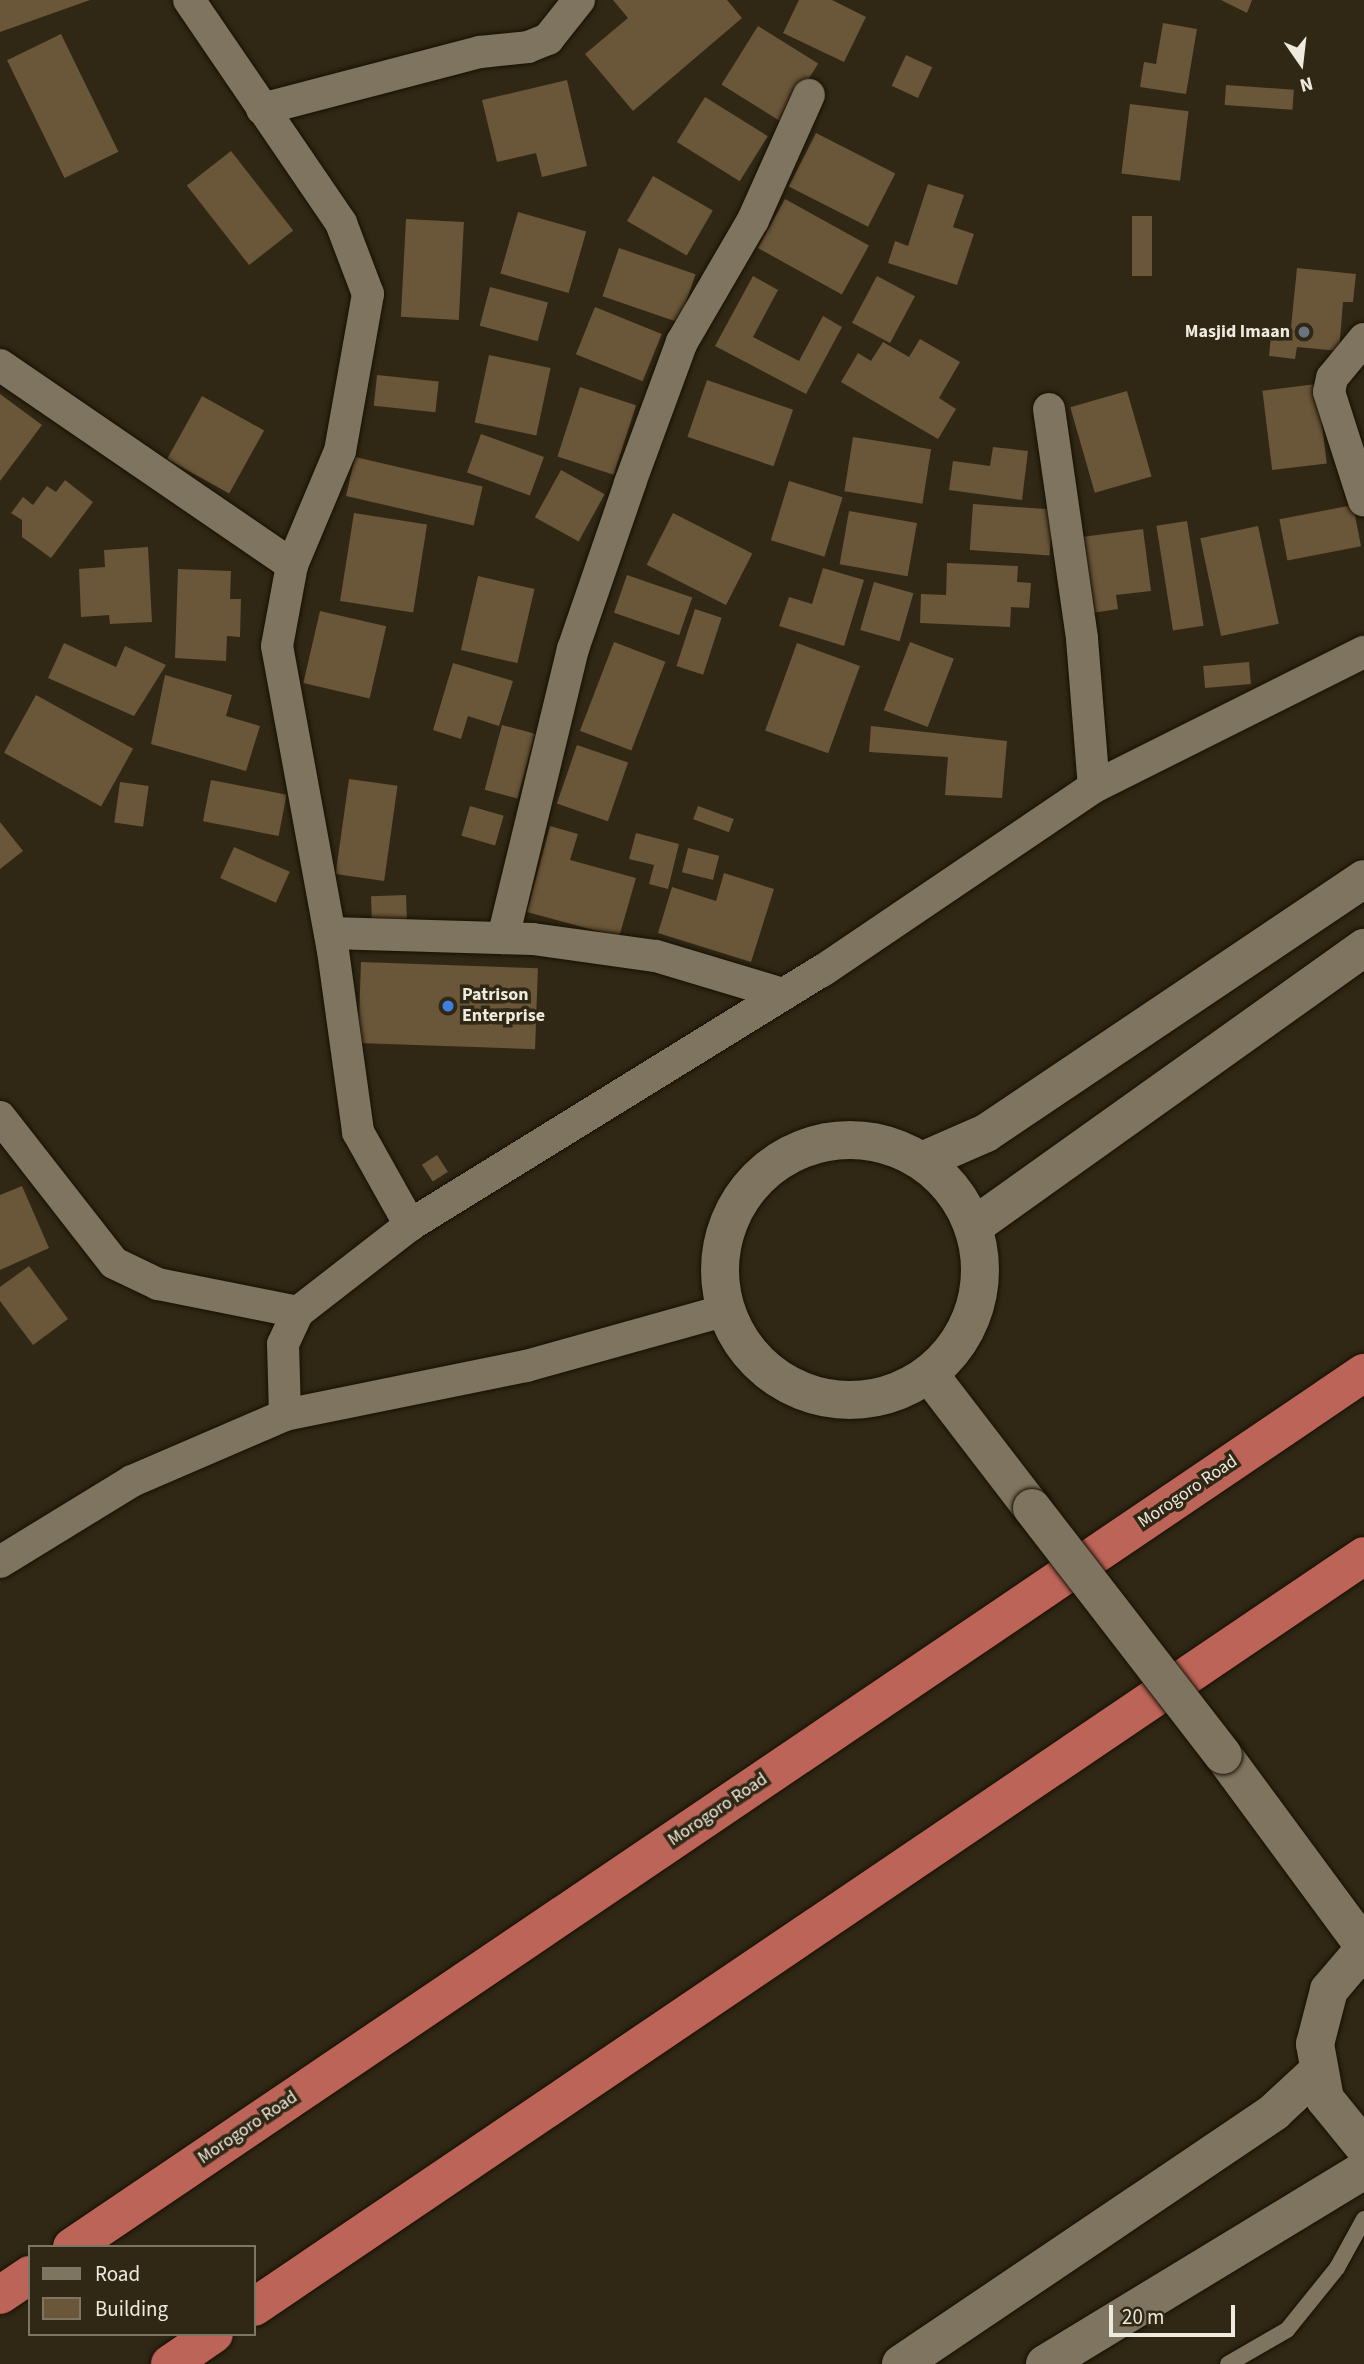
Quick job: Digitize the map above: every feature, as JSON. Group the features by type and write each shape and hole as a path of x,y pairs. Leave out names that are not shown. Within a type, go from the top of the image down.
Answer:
{"highway":[{"name":"Morogoro Road","path":"75,2245 1364,1373"},
{"path":"256,2306 1364,1556"},
{"path":"0,2295 28,2276"},
{"path":"170,2364 211,2336"}],"street":[{"path":"189,0 341,223 368,294 340,451 292,565 278,664 330,933 358,1132 410,1225"},
{"path":"262,109 480,52 528,47 548,39 579,0"},
{"path":"503,939 573,649 630,482 682,342 752,220 809,94"},
{"path":"1364,339 1332,378 1329,392 1364,501"},
{"path":"0,365 292,565"},
{"path":"1049,410 1082,639 1094,787"},
{"path":"285,1415 284,1344 298,1312 410,1225 783,994 1094,787 1364,652"},
{"path":"922,1161 986,1133 1364,879"},
{"path":"330,933 503,939 656,956 783,994"},
{"path":"974,1227 1364,948"},
{"path":"0,1117 114,1263 158,1284 298,1312"},
{"path":"838,1140 868,1141 922,1161 944,1180 974,1227 981,1280 976,1307 950,1355 929,1374 872,1398 811,1394 758,1363 726,1310 720,1282 728,1225 760,1176 810,1147 838,1140"},
{"path":"0,1562 132,1481 285,1415 526,1366 726,1310"},
{"path":"929,1374 1223,1755 1364,1947 1329,1990 1315,2044 1317,2072 1340,2123 1364,2147"},
{"path":"901,2364 1274,2112 1317,2072"},
{"path":"1064,2359 1364,2170"}],"lane":[{"path":"1228,2364 1287,2330 1337,2267 1364,2219"}],"building":[{"path":"0,0 90,0 0,32"},
{"path":"613,0 727,0 742,18 633,111 585,54 628,18"},
{"path":"799,0 832,0 866,17 844,62 783,33"},
{"path":"1221,0 1252,0 1247,13"},
{"path":"1163,23 1197,29 1186,94 1140,87 1144,62 1156,64"},
{"path":"758,26 818,64 782,122 721,85"},
{"path":"61,34 118,152 64,178 7,60"},
{"path":"906,55 932,67 918,98 892,86"},
{"path":"567,80 587,166 542,177 536,153 497,162 482,100"},
{"path":"1226,85 1294,90 1292,110 1225,105"},
{"path":"705,97 768,136 740,181 677,142"},
{"path":"1130,104 1189,111 1180,181 1121,173"},
{"path":"816,133 895,173 868,227 789,186"},
{"path":"231,151 293,231 249,265 187,185"},
{"path":"653,176 713,210 687,256 627,221"},
{"path":"928,184 964,195 953,227 974,234 957,285 888,263 895,241 908,246"},
{"path":"785,199 869,246 842,295 758,248"},
{"path":"518,212 586,232 569,293 500,274"},
{"path":"1132,216 1152,216 1152,276 1132,276"},
{"path":"406,219 464,222 459,320 401,317"},
{"path":"619,248 696,274 679,323 602,296"},
{"path":"1297,268 1356,274 1353,302 1343,302 1339,351 1297,347 1295,359 1269,356 1272,325 1291,327"},
{"path":"753,276 778,290 753,337 799,361 823,316 842,327 806,394 715,346"},
{"path":"877,276 915,296 890,343 852,323"},
{"path":"490,287 548,303 538,341 480,326"},
{"path":"595,307 662,334 643,381 576,354"},
{"path":"920,339 960,362 939,398 956,409 938,439 841,382 858,353 871,361 883,342 909,357"},
{"path":"489,355 551,368 536,436 475,422"},
{"path":"377,375 439,381 435,412 374,406"},
{"path":"707,380 793,410 774,466 687,437"},
{"path":"1317,384 1327,463 1272,470 1262,391"},
{"path":"580,387 636,405 614,475 557,456"},
{"path":"1127,391 1152,477 1095,493 1070,407"},
{"path":"0,394 42,425 0,481"},
{"path":"202,396 264,430 229,493 167,459"},
{"path":"481,434 544,457 530,495 467,473"},
{"path":"853,437 931,449 922,504 844,491"},
{"path":"993,447 1028,451 1022,500 949,490 953,461 990,466"},
{"path":"355,457 483,486 474,525 346,496"},
{"path":"561,470 605,494 579,541 535,517"},
{"path":"65,480 93,502 51,558 22,537 22,520 11,513 23,497 33,505 47,486 56,492"},
{"path":"789,481 843,497 824,557 771,540"},
{"path":"973,504 1053,510 1050,555 970,550"},
{"path":"1353,505 1361,546 1287,561 1279,519"},
{"path":"849,511 917,523 908,576 840,564"},
{"path":"354,513 427,525 413,612 340,601"},
{"path":"673,513 752,553 726,605 647,565"},
{"path":"1187,521 1204,626 1173,631 1156,526"},
{"path":"1258,526 1279,624 1221,636 1200,538"},
{"path":"1143,529 1151,591 1116,595 1118,609 1092,613 1082,537"},
{"path":"148,547 152,622 110,624 109,615 81,617 79,569 105,567 104,550"},
{"path":"947,563 1018,566 1017,582 1031,583 1029,608 1011,607 1010,627 920,623 921,594 946,595"},
{"path":"823,568 864,580 844,646 779,626 789,597 812,604"},
{"path":"178,569 231,571 230,599 241,599 240,637 227,636 226,661 175,658"},
{"path":"627,575 692,597 679,635 614,613"},
{"path":"478,576 535,589 517,663 461,650"},
{"path":"874,582 913,593 900,641 860,630"},
{"path":"695,609 722,618 703,675 676,666"},
{"path":"320,611 386,626 370,698 303,683"},
{"path":"614,642 665,662 631,750 580,731"},
{"path":"910,642 954,659 928,727 884,710"},
{"path":"64,643 116,667 125,646 166,665 134,716 48,678"},
{"path":"797,643 860,666 828,753 765,730"},
{"path":"1249,662 1251,684 1205,688 1203,666"},
{"path":"453,663 513,681 499,726 468,716 461,739 433,730"},
{"path":"165,675 232,695 226,716 260,726 246,771 151,744"},
{"path":"36,695 133,749 101,807 4,753"},
{"path":"502,725 535,734 518,799 485,790"},
{"path":"871,726 1007,741 1002,798 945,795 948,757 869,752"},
{"path":"577,745 628,763 608,821 557,804"},
{"path":"349,779 398,786 384,881 336,874"},
{"path":"211,780 287,795 279,836 203,821"},
{"path":"120,782 149,786 143,827 114,823"},
{"path":"470,806 504,816 495,845 461,836"},
{"path":"698,806 734,819 729,832 693,819"},
{"path":"0,822 23,851 0,869"},
{"path":"550,826 578,834 570,860 636,878 619,937 527,912"},
{"path":"636,833 679,844 668,889 649,884 654,865 629,859"},
{"path":"234,847 290,872 276,903 220,878"},
{"path":"688,848 719,856 713,880 682,872"},
{"path":"724,873 774,889 751,962 658,933 672,887 716,901"},
{"path":"406,895 407,921 372,922 371,896"},
{"name":"Patrison Enterprise","path":"361,962 538,968 535,1049 358,1043"},
{"path":"437,1155 448,1172 433,1182 422,1165"},
{"path":"22,1186 49,1248 0,1270 0,1195"},
{"path":"29,1266 68,1319 33,1345 0,1301 0,1287"}],"place":[{"name":"Masjid Imaan","path":"1304,332"},
{"name":"Patrison Enterprise","path":"448,1006"}]}
